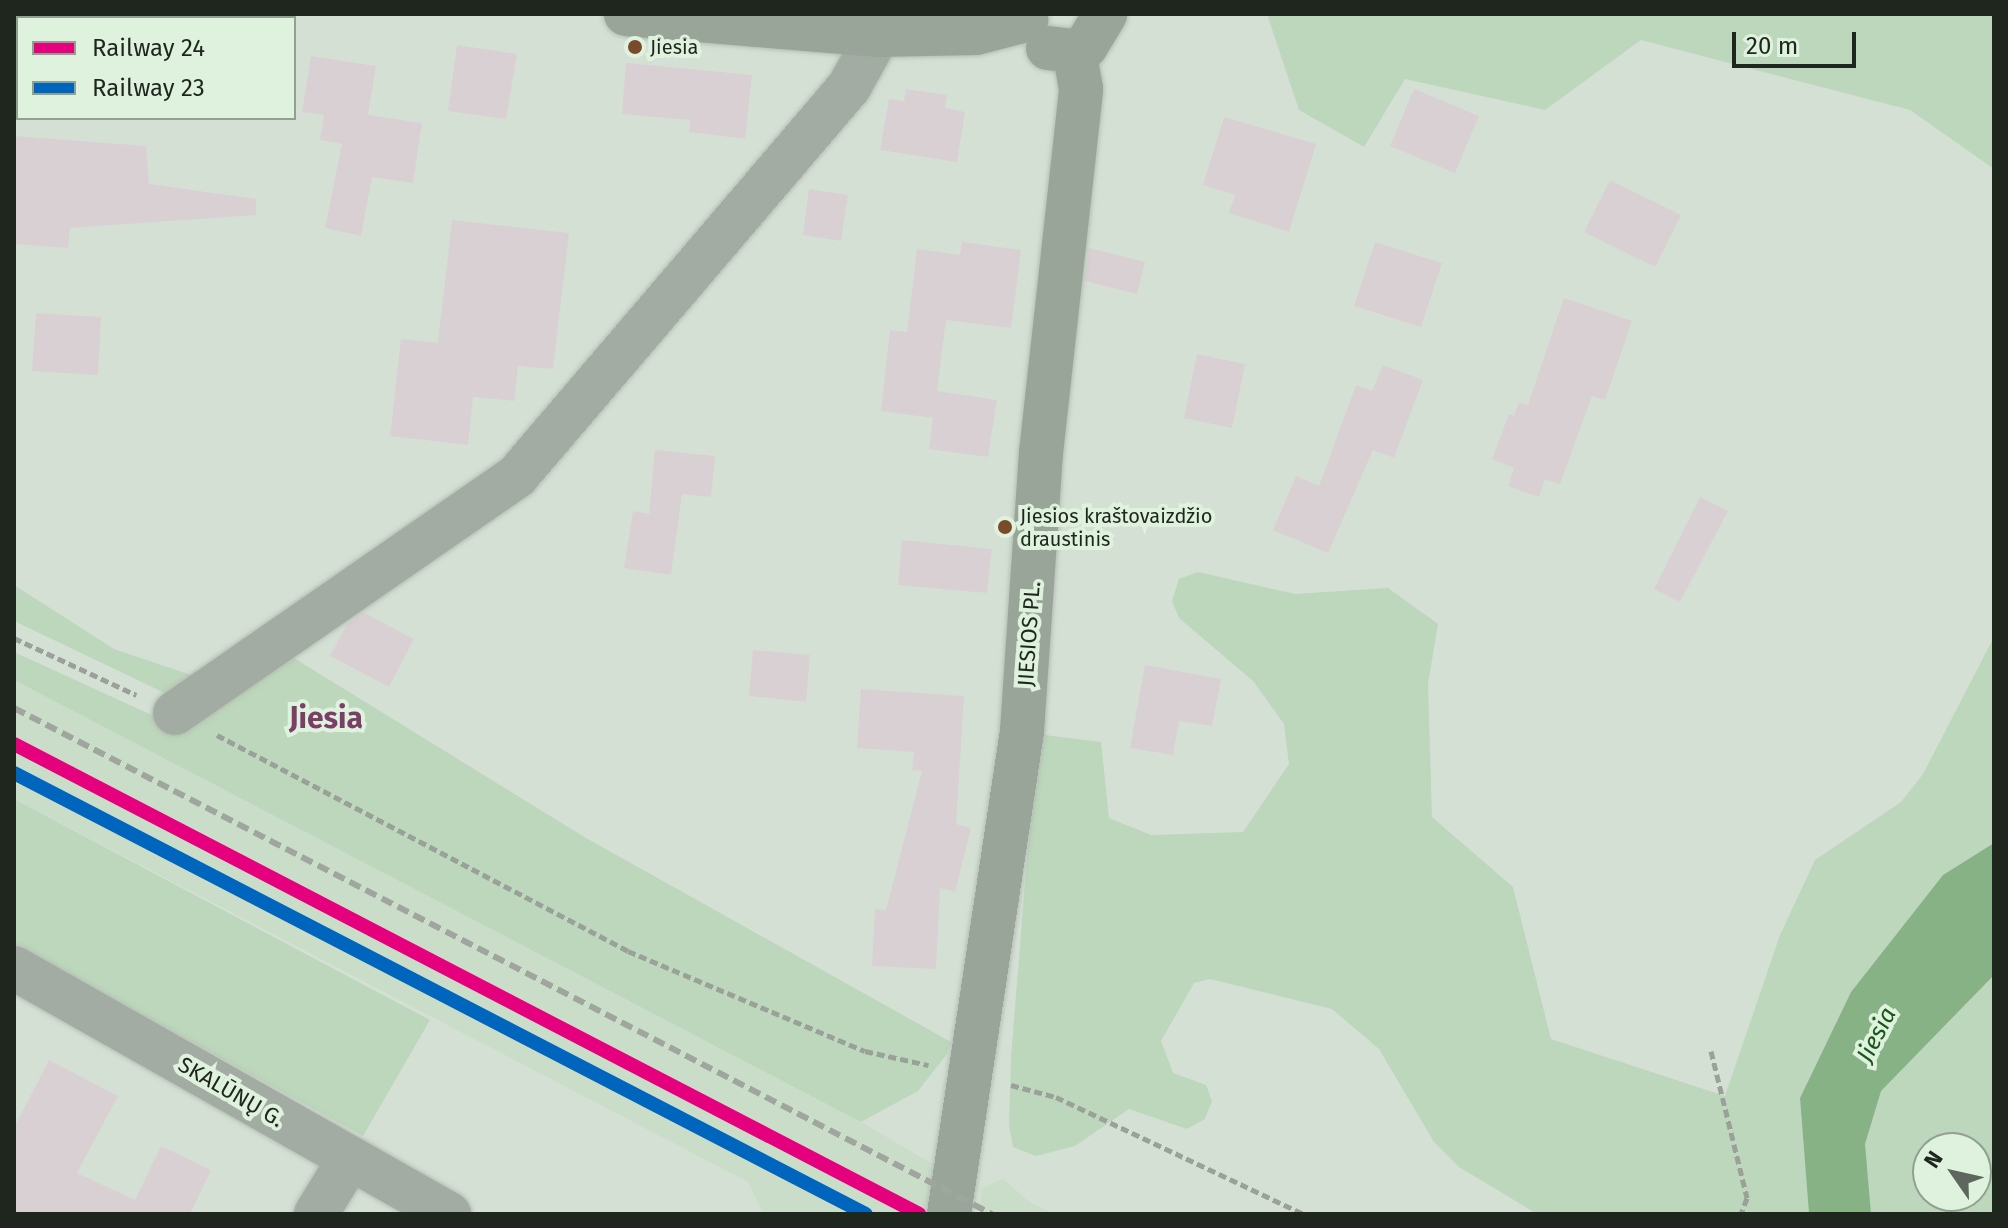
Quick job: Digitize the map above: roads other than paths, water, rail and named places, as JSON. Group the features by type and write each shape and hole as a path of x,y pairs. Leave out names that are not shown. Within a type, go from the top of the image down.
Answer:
{"main road":[{"path":"626,14 893,24 976,33 1025,17 1038,42 1049,49 1074,51 1095,38 1105,14"},
{"name":"JIESIOS PL.","path":"949,1214 973,1075 1022,731 1044,424 1081,89 1074,51"}],"street":[{"path":"175,713 517,476 849,87 893,24"},
{"name":"SKALŪNŲ G.","path":"14,968 449,1214"},
{"path":"316,1214 349,1160"}],"water":[{"path":"1994,843 1994,975 1881,1091 1865,1144 1871,1214 1809,1214 1800,1098 1851,992 1943,875"}],"railway":[{"path":"14,708 992,1214"}],"rail line":[{"name":"24","path":"14,744 919,1214"},
{"name":"23","path":"14,773 866,1214"}],"place":[{"name":"Jiesia","path":"635,47"},
{"name":"Jiesios kraštovaizdžio draustinis","path":"1005,527"}],"district":[{"name":"Jiesia","path":"326,718"}]}
